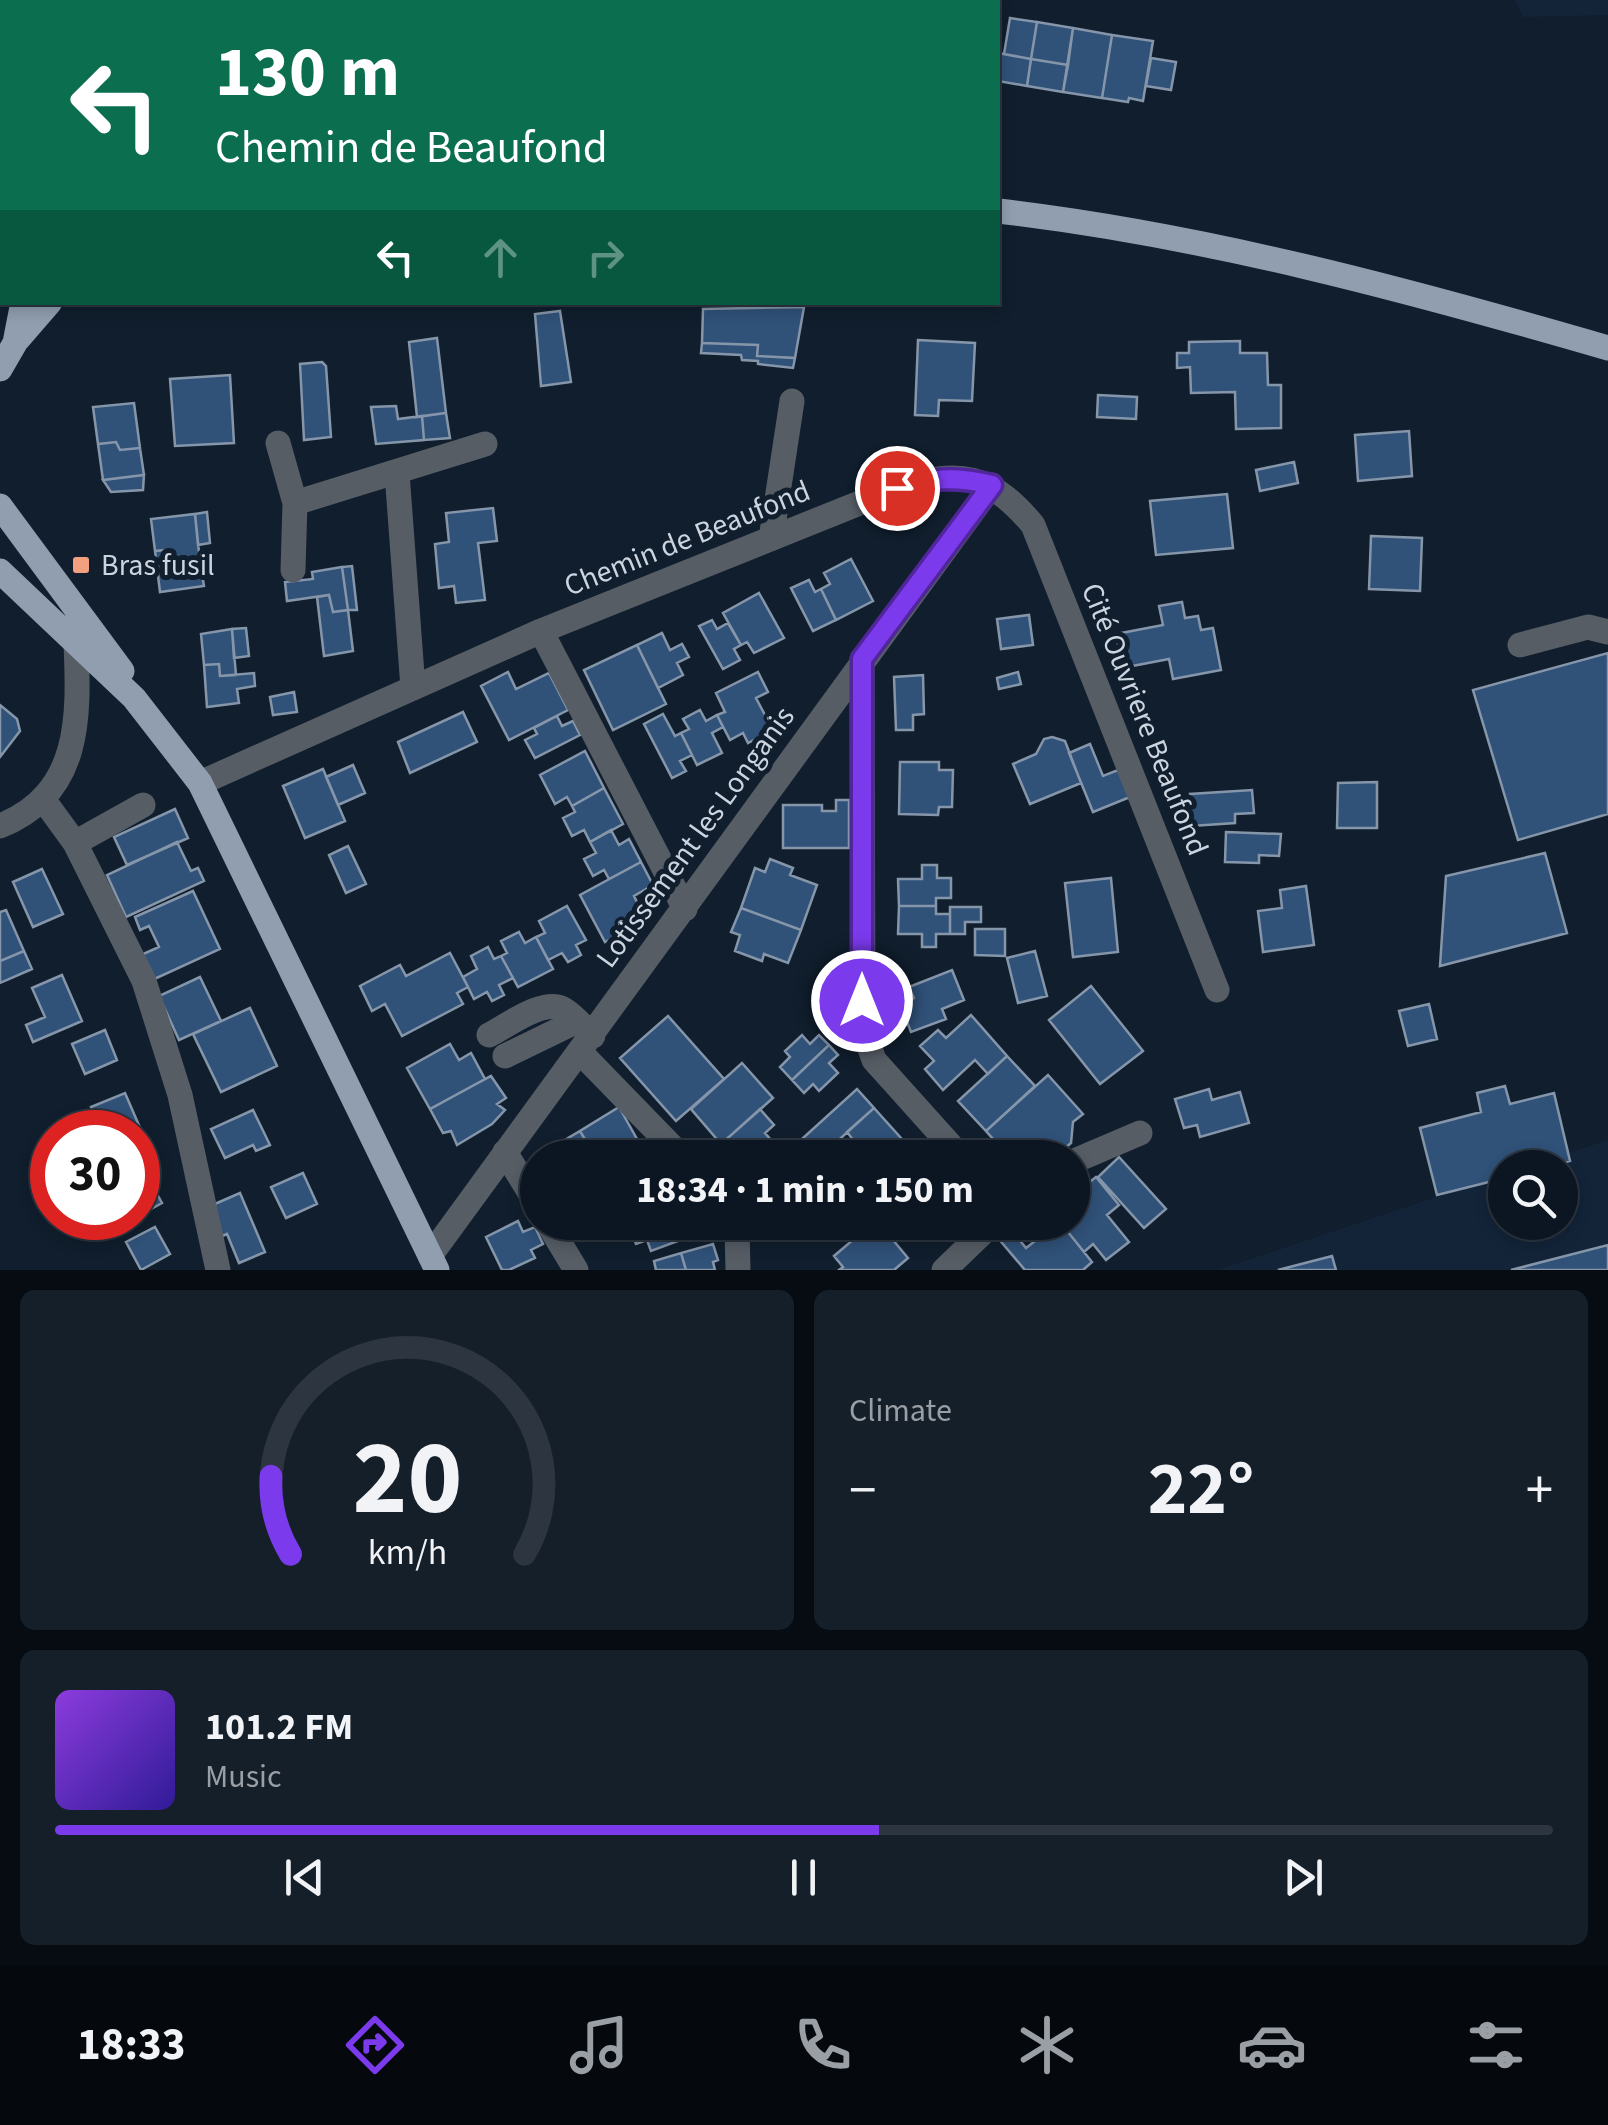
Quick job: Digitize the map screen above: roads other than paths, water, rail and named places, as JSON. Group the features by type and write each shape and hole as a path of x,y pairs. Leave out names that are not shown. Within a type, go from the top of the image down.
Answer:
{"main road":[{"path":"1000,211 1114,227 1236,251 1608,348"},
{"path":"15,342 22,305"},
{"path":"0,369 15,342 47,305"},
{"path":"0,506 128,678 134,698"},
{"path":"0,572 134,698 200,782 433,1263"}],"street":[{"path":"771,539 792,401"},
{"path":"278,443 294,503 293,570"},
{"path":"294,503 485,444"},
{"path":"397,473 413,688"},
{"name":"Chemin de Beaufond","path":"200,782 541,632 897,488 931,478 964,478 992,485"},
{"name":"Lotissement les Longanis","path":"433,1263 583,1037 685,909 862,659 992,485"},
{"name":"Cité Ouvriere Beaufond","path":"992,485 1033,524 1218,990"},
{"path":"1520,645 1588,628 1608,632"},
{"path":"541,632 685,909"},
{"path":"0,826 21,817 43,799 62,774 79,703 76,642"},
{"path":"862,659 863,1030 874,1060 946,1140"},
{"path":"43,799 75,843 144,981 180,1095 218,1270"},
{"path":"75,843 143,804"},
{"path":"489,1035 542,1008 562,1008 668,1140"},
{"path":"506,1056 583,1037"},
{"path":"1090,1154 1140,1133"},
{"path":"505,1152 520,1177"},
{"path":"558,1240 576,1270"},
{"path":"737,1240 738,1270"},
{"path":"944,1270 975,1240"}],"place":[{"name":"Bras fusil","path":"81,565"}]}
